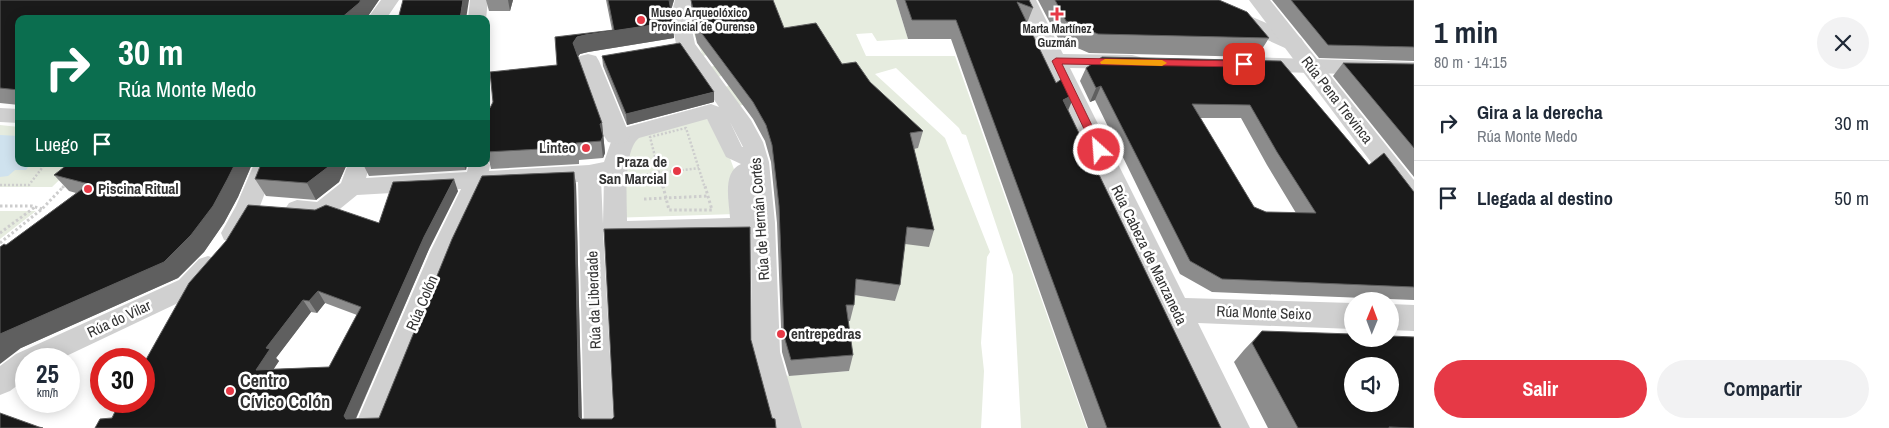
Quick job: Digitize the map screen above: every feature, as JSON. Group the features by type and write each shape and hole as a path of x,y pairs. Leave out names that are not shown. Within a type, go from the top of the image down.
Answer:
{"street":[{"path":"379,15 390,0"},
{"path":"478,15 480,0"},
{"name":"Rúa de Hernán Cortés","path":"684,0 676,45 742,125 752,142 758,164 763,224 766,352 787,428"},
{"name":"Rúa Cabeza de Manzaneda","path":"1026,0 1233,428"},
{"path":"1196,0 1293,43"},
{"name":"Rúa Pena Trevinca","path":"1259,0 1414,199"},
{"path":"351,187 478,171 589,173 612,168 618,151 617,136 598,60"},
{"path":"1056,61 1154,63"},
{"path":"1223,64 1414,69"},
{"path":"711,111 715,113 734,152 758,164 742,172 739,189 743,227 615,230 614,178 623,140 631,134 711,111"},
{"path":"0,115 15,116"},
{"path":"264,207 265,167"},
{"path":"168,322 195,281 232,236 264,207 322,211 351,187 358,167"},
{"name":"Rúa Colón","path":"369,428 478,171"},
{"name":"Rúa da Liberdade","path":"589,173 599,428"},
{"name":"Rúa do Vilar","path":"55,348 195,281"},
{"name":"Rúa Monte Seixo","path":"1176,310 1344,316"},
{"path":"1399,318 1414,318"},
{"path":"0,382 15,371"}],"path":[{"path":"650,137 669,210 712,210 686,128"},
{"path":"681,143 699,139"},
{"path":"647,151 662,147"},
{"path":"0,185 29,185 43,167"},
{"path":"614,178 699,168"},
{"path":"637,169 644,200 718,196"},
{"path":"0,243 42,209 67,183"},
{"path":"0,206 42,209"},
{"path":"0,233 35,207"}],"shaded area":[{"path":"766,0 896,0 908,39 877,41 872,33 856,34 866,56 955,56 1087,428 1021,428 1013,275 966,135 962,134 959,128 896,68 875,74 945,138 990,252 987,257 981,343 984,371 981,428 798,428 784,376 849,371 842,321 852,295 896,300 788,92 739,106 725,87 807,62 788,56 718,77 710,67 762,54 718,52 703,56 689,21 770,11"},
{"name":"Praza de San Marcial","path":"705,116 727,150 735,172 736,214 609,218 604,168 629,164 624,138"},
{"path":"0,125 15,127 15,167 73,167 52,187 0,187"},
{"path":"0,211 36,211 0,239"}],"water":[{"path":"0,135 15,136 15,167 28,167 26,170 15,170 8,176 0,177"}],"building":[{"path":"0,0 361,0 345,15 15,15 15,90 0,88"},
{"path":"403,0 463,0 461,15 399,15"},
{"path":"608,0 669,0 673,22 585,35 577,37 573,43 602,123 600,124 603,136 601,141 576,143 577,147 490,152 490,108 493,102 490,72 557,65 555,37 614,30"},
{"path":"691,0 773,0 784,28 816,23 842,64 856,62 870,82 923,131 910,133 934,230 907,227 900,285 856,279 854,305 846,305 853,355 791,360 784,336 779,206 772,145 766,125 753,102 697,27"},
{"path":"905,0 1029,0 1033,8 1017,2 1056,83 1066,76 1075,94 1063,100 1221,428 1107,428 956,20 912,20"},
{"path":"1055,0 1219,0 1247,12 1269,38 1098,34 1066,21"},
{"path":"1291,0 1414,0 1414,47 1328,45"},
{"path":"680,43 714,92 626,114 602,56"},
{"path":"1102,57 1281,61 1369,165 1384,153 1414,192 1414,287 1222,279 1190,261 1101,86 1096,88 1086,68","holes":["1192,104 1250,105 1277,152 1316,213 1266,212 1254,207"]},
{"path":"1343,63 1414,64 1414,148"},
{"path":"64,167 233,167 213,206 191,235 164,262 0,334 0,247 4,244 6,245 89,184 54,175"},
{"path":"260,167 328,167 307,183 255,179"},
{"path":"574,172 579,417 581,419 612,419 614,417 604,229 750,227 751,340 776,428 95,428 100,419 112,418 114,413 155,413 155,348 152,348 189,283 226,241 248,205 315,210 326,205 379,223 393,182 454,179 424,237 344,416 346,419 379,418 452,239 482,176","holes":["318,291 361,307 329,367 256,370 270,349 266,348 303,300 309,301"]},
{"path":"1262,331 1344,334 1344,348 1399,348 1399,336 1414,337 1414,428 1298,428 1252,343"},
{"path":"0,413 39,427 43,428 0,428"}],"slow traffic":[{"path":"1105,62 1162,63"}],"place":[{"name":"Marta Martínez Guzmán","path":"1057,14"},
{"name":"Museo Arqueolóxico Provincial de Ourense","path":"641,20"},
{"name":"Linteo","path":"586,148"},
{"name":"Praza de San Marcial","path":"677,171"},
{"name":"Piscina Ritual","path":"88,189"},
{"name":"entrepedras","path":"781,334"},
{"name":"Centro Cívico Colón","path":"230,391"}],"route":[{"path":"1099,150 1056,61 1244,64"}]}
